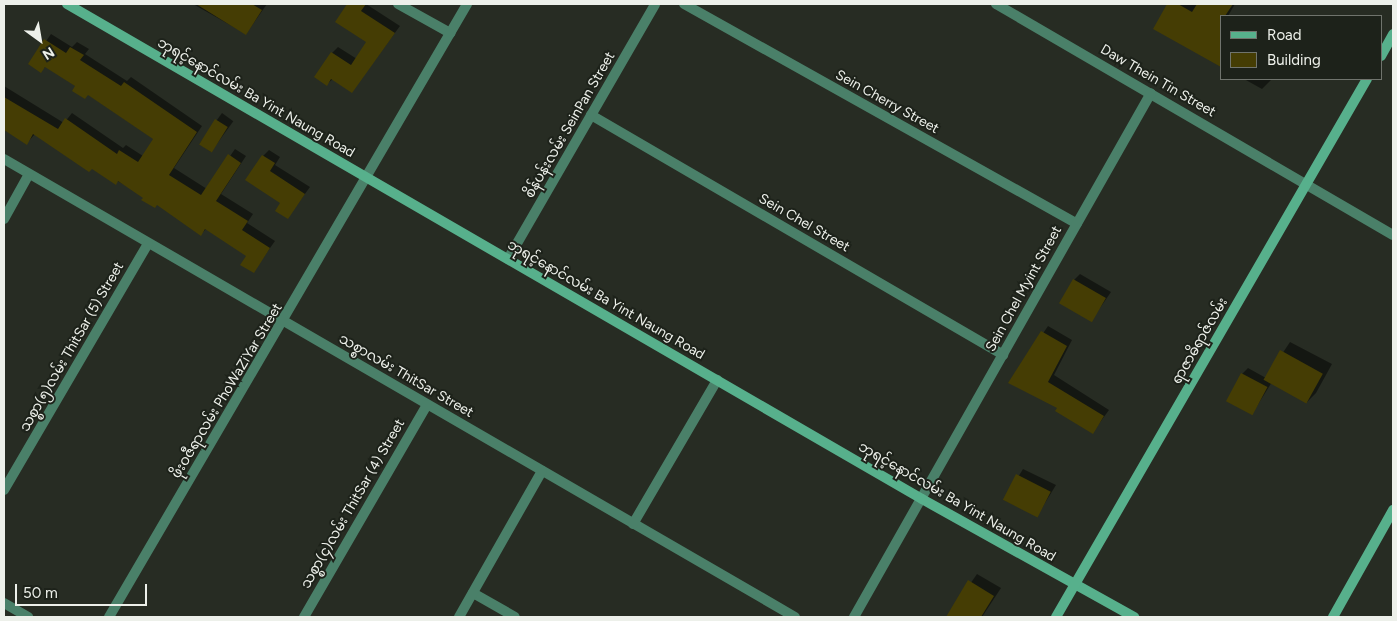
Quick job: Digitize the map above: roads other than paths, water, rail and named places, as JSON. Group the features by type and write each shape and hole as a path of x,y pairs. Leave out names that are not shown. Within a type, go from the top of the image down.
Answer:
{"main road":[{"name":"ဘုရင့်နောင်လမ်း Ba Yint Naung Road","path":"67,4 922,499 1074,586 1134,617"},
{"path":"1382,54 1393,34"},
{"name":"ရာဇာဓိရာဇ်လမ်း","path":"1056,617 1366,80"},
{"path":"1333,617 1393,510"}],"street":[{"path":"398,4 450,33"},
{"name":"ဖိုးဝဇီရာလမ်း PhoWaZiYar Street","path":"109,617 284,321 467,4"},
{"name":"စိန်ပန်းလမ်း SeinPan Street","path":"508,259 655,4"},
{"name":"Sein Cherry Street","path":"684,4 1077,224"},
{"name":"Daw Thein Tin Street","path":"996,4 1307,183 1393,235"},
{"name":"Sein Chel Myint Street","path":"854,617 1151,93"},
{"name":"Sein Chel Street","path":"592,115 1003,355"},
{"name":"သစ္စာလမ်း ThitSar Street","path":"4,160 795,617"},
{"path":"4,219 29,174"},
{"name":"သစ္စာ(၅)လမ်း ThitSar (5) Street","path":"4,490 148,244"},
{"path":"633,524 718,380"},
{"name":"သစ္စာ(၄)လမ်း ThitSar (4) Street","path":"304,617 426,405"},
{"path":"459,617 542,472"},
{"path":"473,593 516,617"},
{"path":"4,603 28,617"}]}
